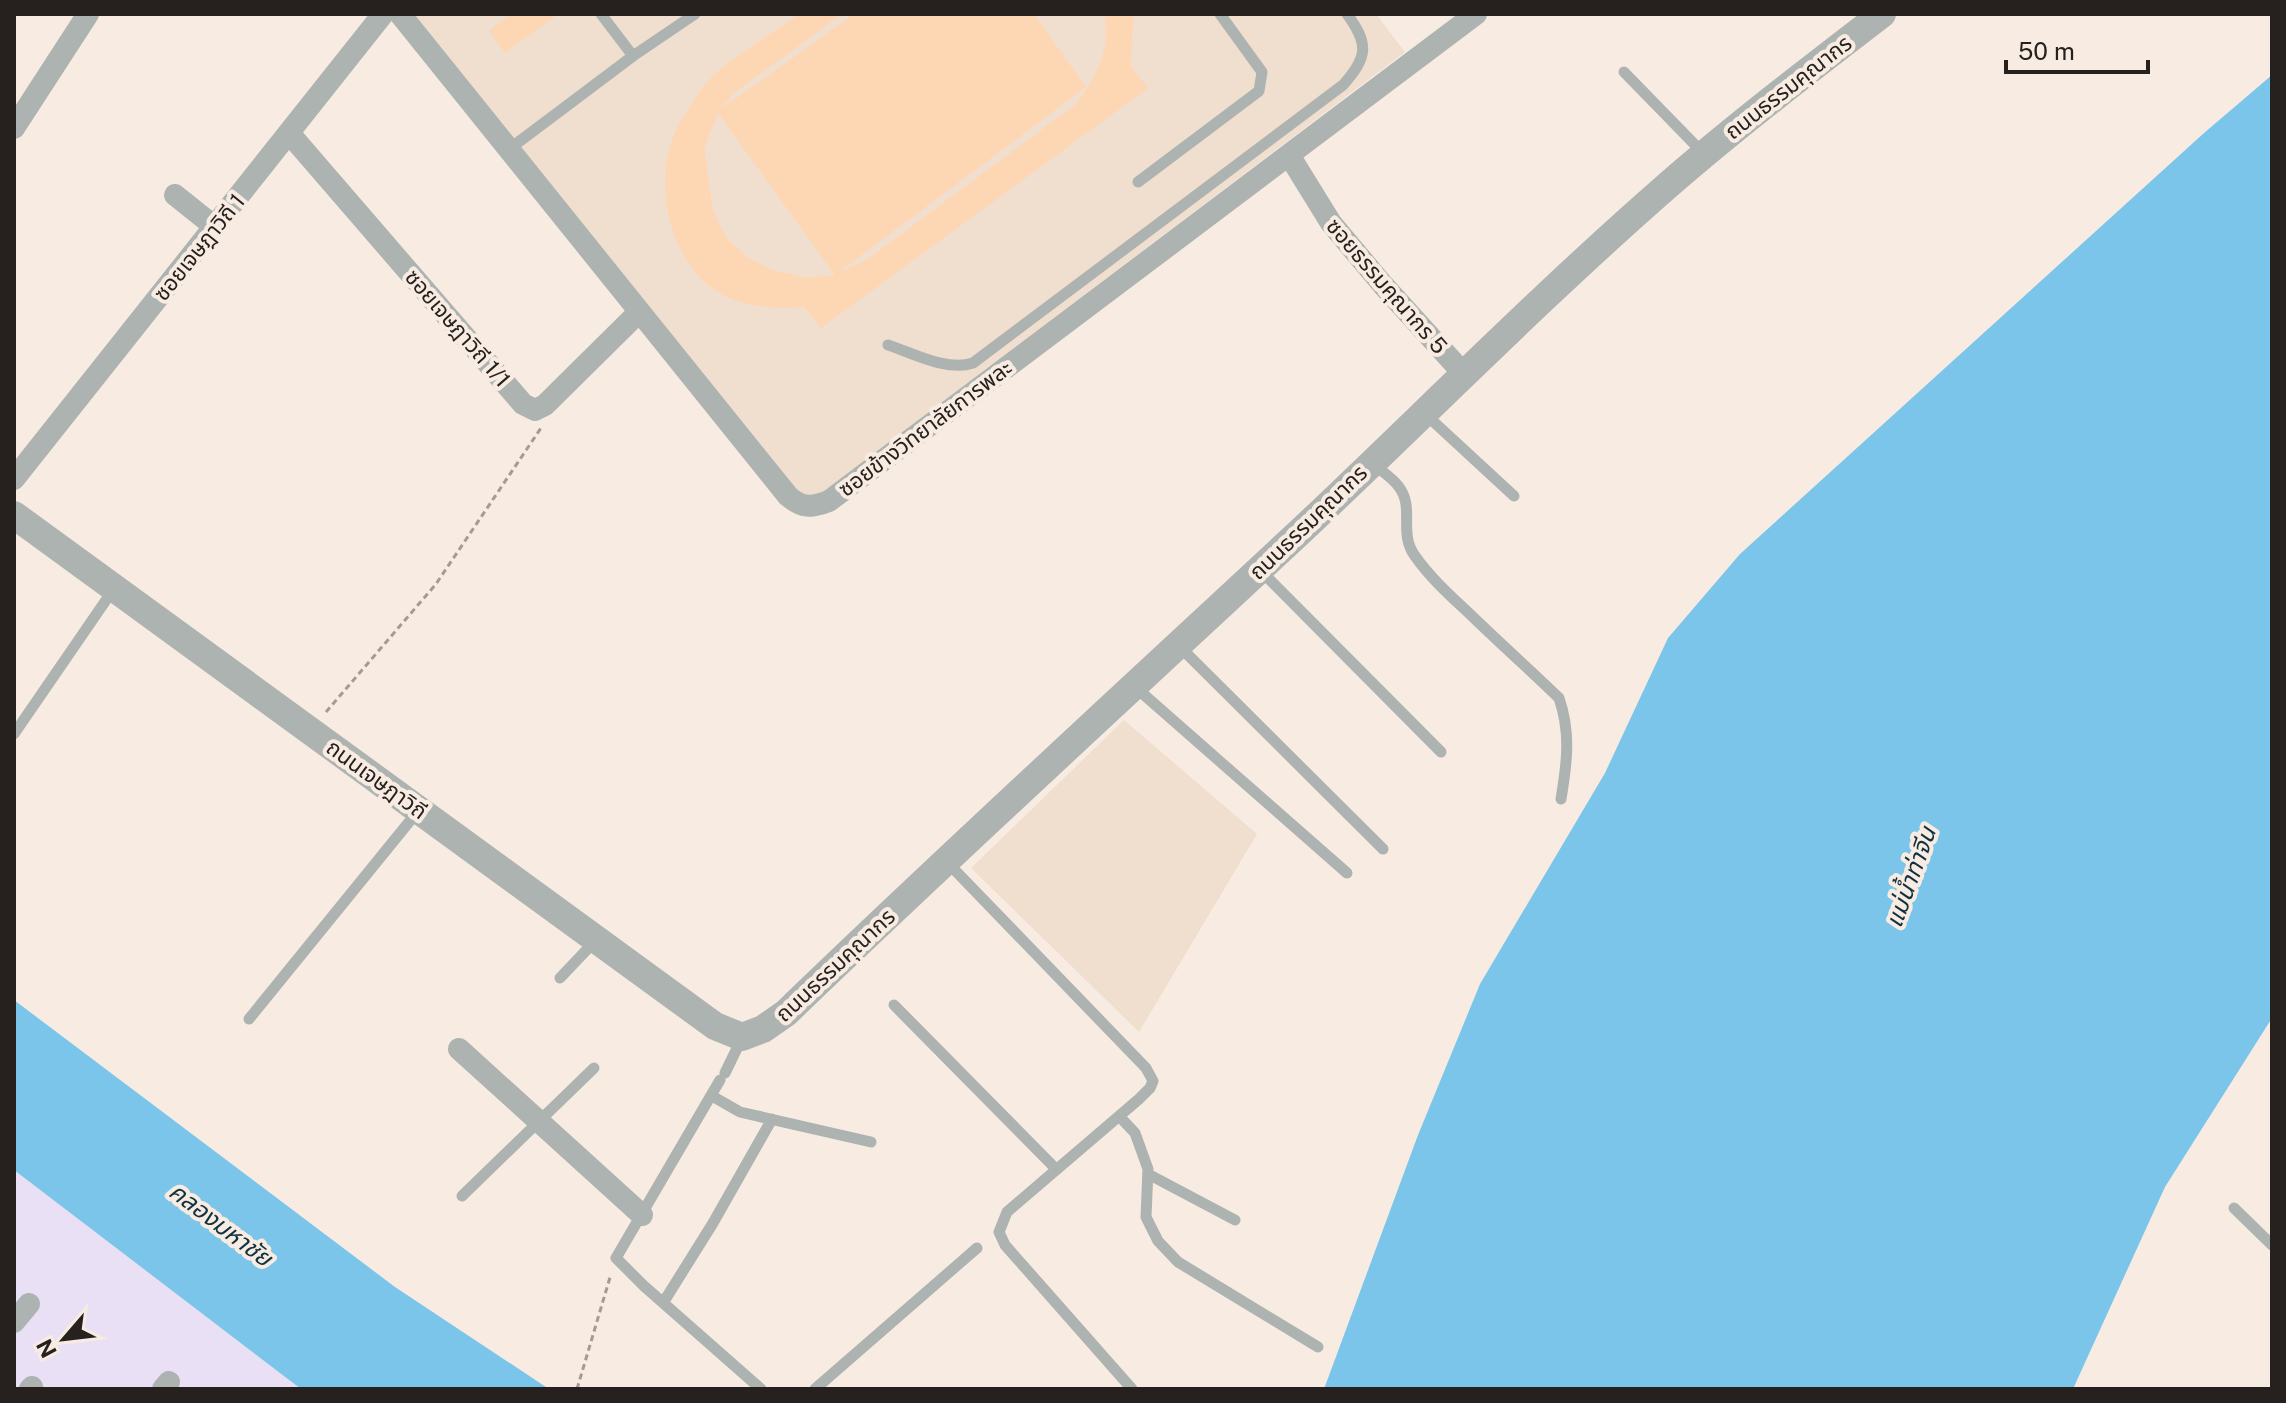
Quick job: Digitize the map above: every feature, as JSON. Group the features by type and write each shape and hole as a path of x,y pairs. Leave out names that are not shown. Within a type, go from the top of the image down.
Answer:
{"street":[{"path":"14,128 88,14"},
{"name":"ซอยเจษฎาวิถี 1","path":"14,479 383,14"},
{"name":"ซอยข้างวิทยาลัยการพละ","path":"400,14 788,496 799,505 808,507 829,501 1476,14"},
{"name":"ถนนธรรมคุณากร","path":"742,1037 775,1022 1259,570 1463,373 1705,154 1787,86 1882,14"},
{"name":"ซอยเจษฎาวิถี 1/1","path":"289,133 523,404 535,410 545,405"},
{"name":"ซอยธรรมคุณากร 5","path":"1289,155 1331,223 1463,373"},
{"path":"175,195 215,227"},
{"path":"545,405 639,312"},
{"name":"ถนนเจษฎาวิถี","path":"14,517 715,1026 742,1037"},
{"path":"459,1049 642,1215"},
{"path":"14,1322 29,1304"}],"lane":[{"path":"601,14 633,56"},
{"path":"508,150 633,56 695,14"},
{"path":"1138,182 1259,91 1262,72 1220,14"},
{"path":"888,345 961,367 973,363 1343,85 1364,55 1363,41 1347,14"},
{"path":"1624,72 1705,154"},
{"path":"1423,412 1514,496"},
{"path":"1371,463 1403,493 1407,503 1405,535 1409,549 1417,560 1559,698 1565,714 1569,747 1561,799"},
{"path":"1259,570 1441,752"},
{"path":"14,734 114,588"},
{"path":"1178,645 1383,849"},
{"path":"1133,686 1347,873"},
{"path":"249,1019 419,810"},
{"path":"945,860 1146,1068 1153,1081 1150,1088 1119,1116 1007,1212 999,1232 1001,1239 1132,1389"},
{"path":"560,978 597,940"},
{"path":"894,1005 1056,1169"},
{"path":"742,1037 712,1096 616,1258 761,1389"},
{"path":"462,1196 594,1068"},
{"path":"712,1096 740,1112 871,1142"},
{"path":"1119,1116 1135,1133 1148,1169 1146,1217 1158,1241 1178,1262 1318,1347"},
{"path":"663,1303 772,1119"},
{"path":"1148,1174 1235,1220"},
{"path":"2234,1208 2272,1245"},
{"path":"815,1389 977,1248"}],"path":[{"path":"310,731 436,584 543,426 545,405"},
{"path":"577,1389 616,1258"}],"shaded area":[{"path":"414,14 1376,14 1405,52 817,497 803,498"},
{"path":"511,14 558,14 505,53 489,31"},
{"path":"799,14 842,14 734,93 721,109 854,14 1034,14 1086,87 839,272 868,259 1076,104 1090,83 1104,51 1104,14 1134,14 1130,65 1148,88 821,328 804,307 770,307 736,301 715,290 698,275 684,256 674,234 665,187 672,140 701,90 724,67","holes":["718,113 834,275 807,278 772,270 746,256 726,238 713,211 704,148"]},
{"path":"1124,720 1257,834 1139,1032 971,868"},
{"path":"14,1170 301,1389 14,1389"}],"water":[{"name":"แม่น้ำท่าจีน","path":"2272,75 2272,1018 2165,1187 2073,1389 1324,1389 1418,1135 1480,984 1605,773 1668,638 1740,554"},
{"name":"คลองมหาชัย","path":"14,1000 395,1287 549,1389 301,1389 14,1170"}]}
